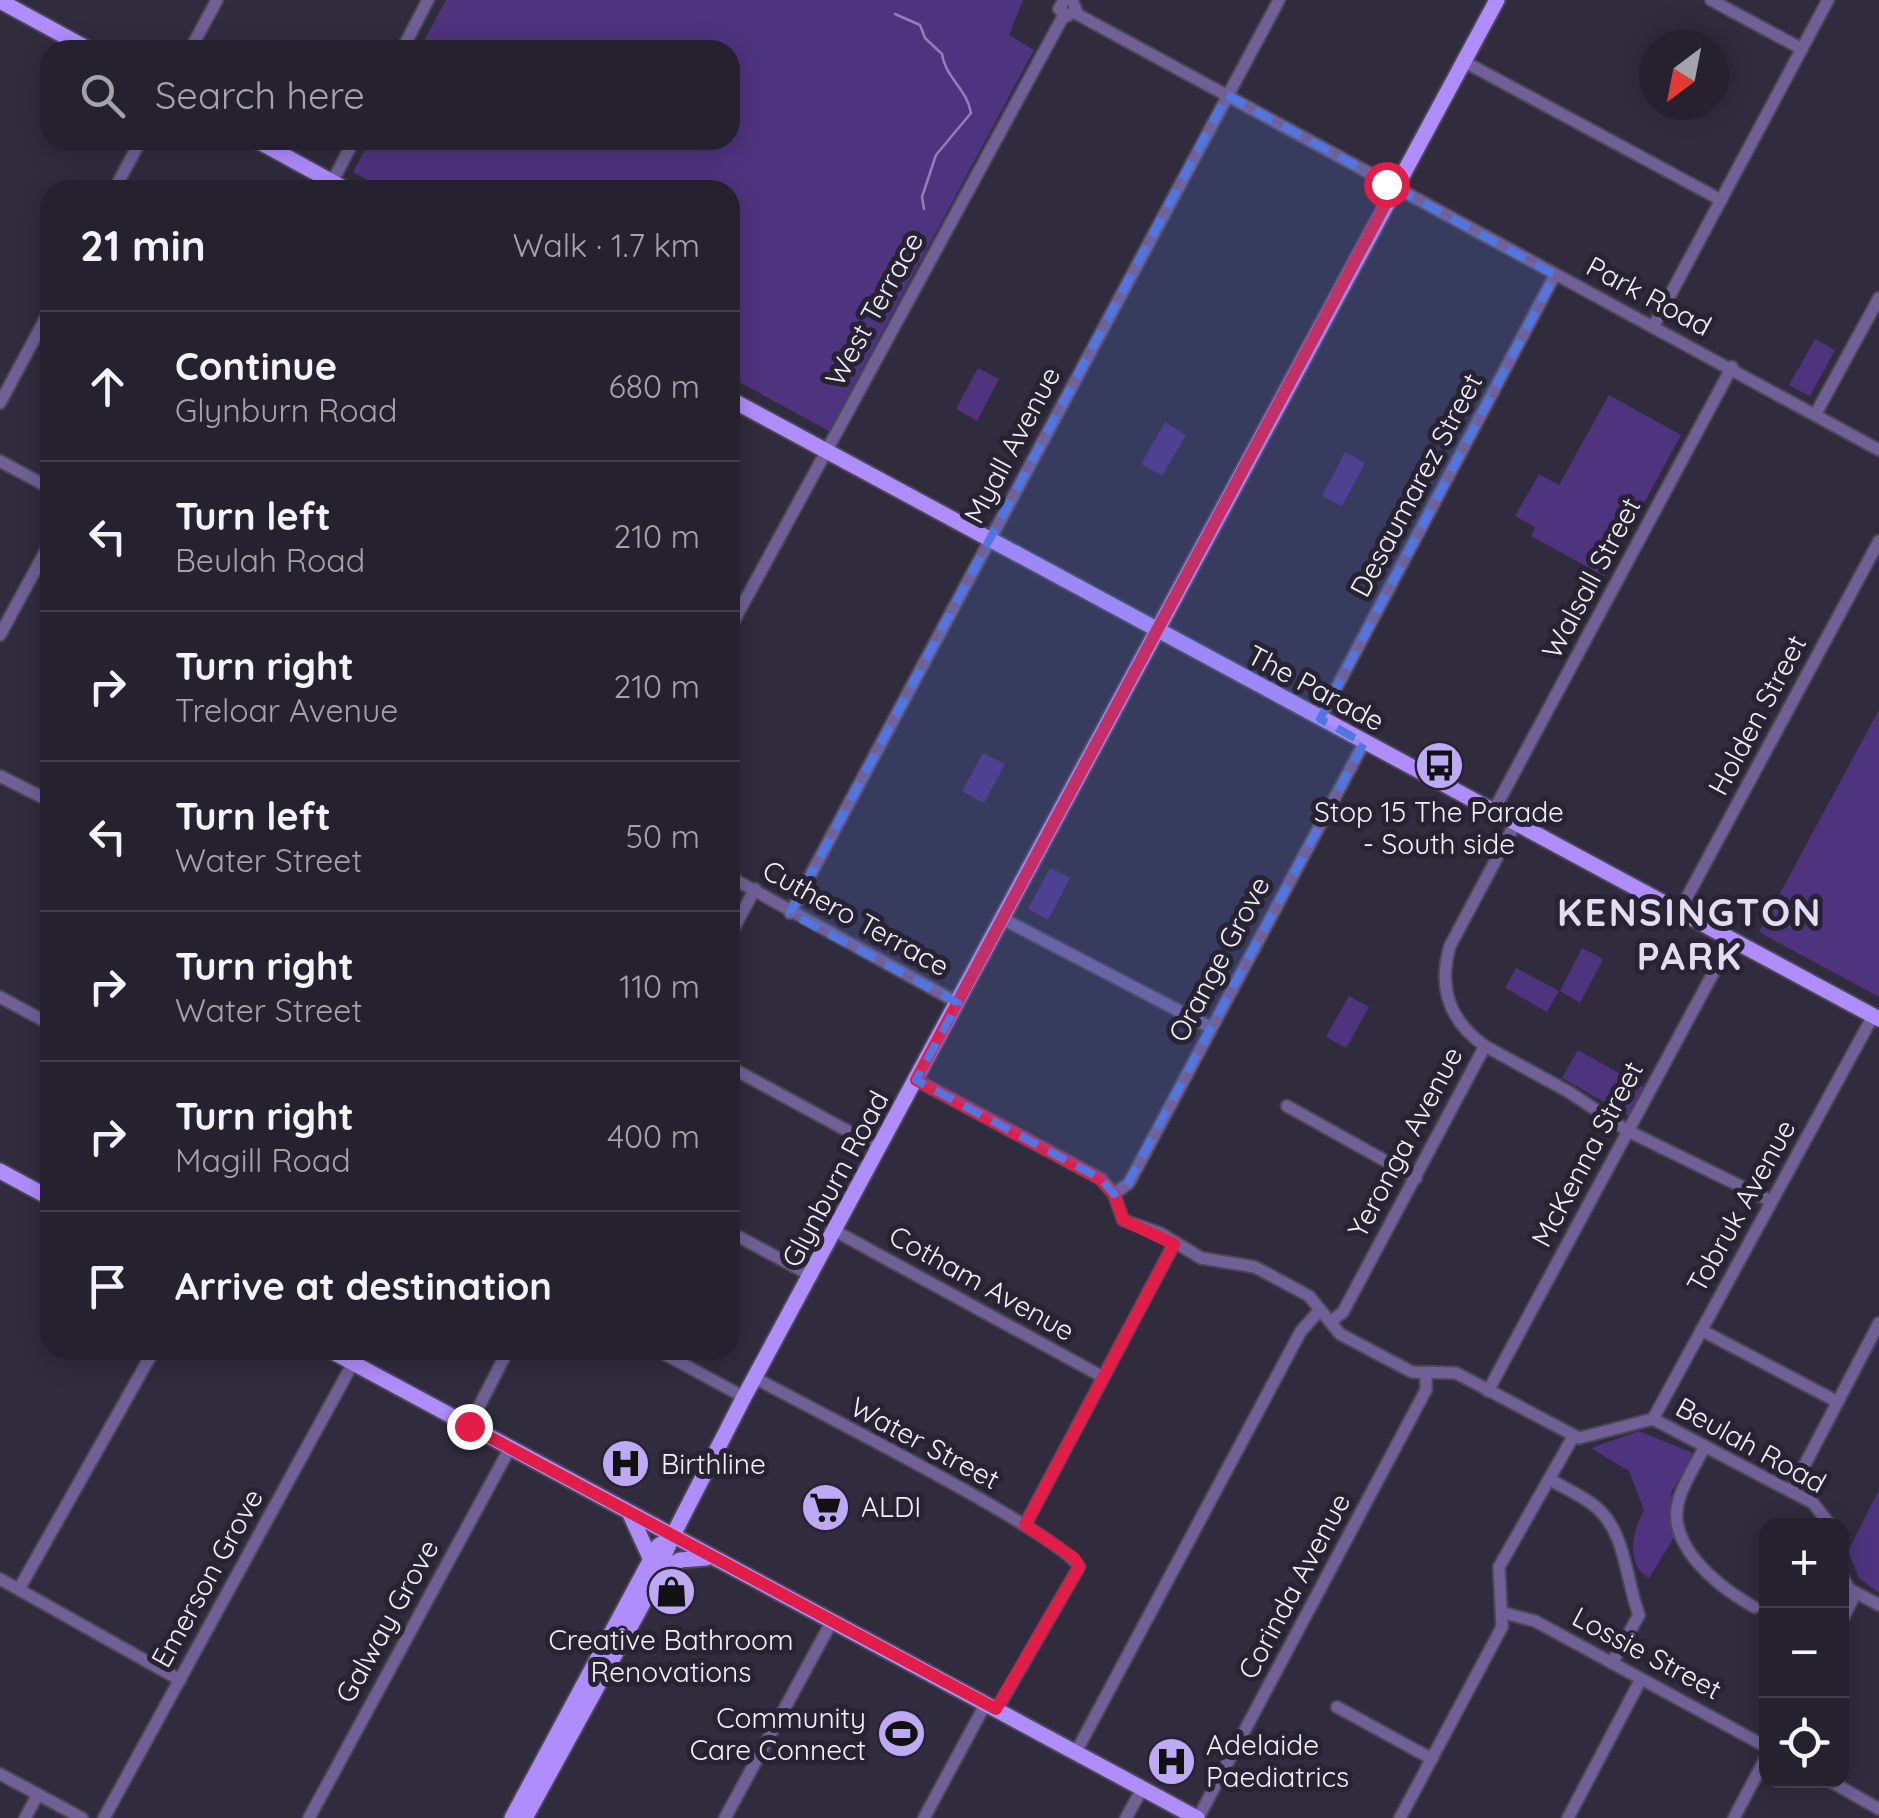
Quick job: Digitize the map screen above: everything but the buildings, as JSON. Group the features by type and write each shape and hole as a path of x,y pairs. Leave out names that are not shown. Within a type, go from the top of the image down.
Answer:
{"main road":[{"name":"Glynburn Road","path":"512,1818 556,1749 672,1536 1497,0"},
{"path":"1,2 71,40"},
{"path":"273,150 324,180"},
{"name":"The Parade","path":"740,404 1876,1018"},
{"path":"0,1171 40,1193"},
{"path":"348,1360 1197,1818"},
{"path":"629,1513 655,1567 687,1558 710,1558"},
{"name":"Glynburn Road","path":"525,1818 556,1749"}],"street":[{"path":"195,40 216,0"},
{"path":"407,40 428,0"},
{"path":"1064,0 1059,8 1070,9"},
{"name":"Myall Avenue","path":"790,913 1279,0"},
{"path":"1711,0 1802,49"},
{"path":"1653,327 1828,0"},
{"name":"Park Road","path":"1070,9 1879,450"},
{"name":"West Terrace","path":"740,610 1070,9"},
{"path":"1464,62 1721,200"},
{"path":"119,180 136,150"},
{"path":"339,180 350,150"},
{"name":"Desaumarez Street","path":"1320,719 1555,275"},
{"path":"1815,415 1879,298"},
{"path":"0,403 40,329"},
{"name":"Walsall Street","path":"1493,812 1732,368"},
{"path":"0,461 40,483"},
{"name":"Holden Street","path":"1680,912 1879,541"},
{"path":"0,636 40,562"},
{"name":"Orange Grove","path":"1114,1194 1129,1182 1364,743"},
{"path":"0,776 40,796"},
{"name":"Yeronga Avenue","path":"1330,1322 1343,1312 1485,1046 1451,1008 1443,989 1444,967 1450,946 1515,824"},
{"name":"Cuthero Terrace","path":"740,882 958,1003"},
{"path":"740,917 755,890"},
{"path":"1003,919 1210,1027"},
{"name":"McKenna Street","path":"1488,1391 1731,940"},
{"path":"0,996 40,1018"},
{"name":"Tobruk Avenue","path":"1653,1420 1876,1018"},
{"path":"1485,1046 1569,1092 1628,1131 1771,1202"},
{"path":"740,1072 879,1148"},
{"path":"916,1080 1100,1179 1114,1194 1123,1220 1201,1258 1255,1267 1298,1289 1340,1334 1412,1372 1456,1374 1573,1437 1499,1567 1502,1627 1400,1818"},
{"path":"1287,1106 1416,1178"},
{"name":"Cotham Avenue","path":"836,1232 1103,1378"},
{"path":"740,1237 812,1276"},
{"path":"1025,1525 1174,1244"},
{"path":"1076,1752 1301,1331 1320,1310"},
{"path":"1791,1491 1879,1323"},
{"path":"1701,1330 1838,1402"},
{"path":"19,1589 148,1360"},
{"path":"469,1426 503,1360"},
{"path":"676,1360 744,1397"},
{"name":"Emerson Grove","path":"104,1818 353,1363"},
{"name":"Corinda Avenue","path":"1197,1818 1426,1390 1426,1375"},
{"name":"Water Street","path":"754,1378 1025,1525 1074,1558 1079,1567 991,1706"},
{"name":"Beulah Road","path":"1573,1437 1653,1420 1813,1503 1825,1518"},
{"path":"1705,1446 1680,1496 1680,1529 1712,1581 1754,1606"},
{"name":"Galway Grove","path":"309,1818 510,1448"},
{"path":"1549,1479 1599,1508 1626,1562 1628,1586 1639,1615 1612,1663"},
{"path":"0,1579 180,1680"},
{"path":"1849,1584 1856,1593 1879,1605"},
{"path":"1848,1608 1856,1593"},
{"name":"Lossie Street","path":"1504,1613 1535,1621 1759,1747"},
{"path":"725,1818 831,1622"},
{"path":"1568,1818 1641,1679"},
{"path":"924,1818 991,1706"},
{"path":"1336,1707 1432,1759"},
{"path":"1734,1818 1759,1763"},
{"path":"0,1774 82,1818"},
{"path":"1843,1788 1879,1808"},
{"path":"1126,1818 1142,1789"},
{"path":"25,1818 38,1794"}],"highlighted area":[{"path":"1227,95 1555,275 1320,719 1364,743 1125,1188 1114,1194 1101,1179 916,1080 958,1003 790,913"}],"shaded area":[{"path":"446,0 1023,0 1009,35 1034,50 829,431 740,382 740,180 368,180 353,172 365,150 740,150 740,40 424,40"},
{"path":"1815,339 1835,350 1810,396 1789,385"},
{"path":"978,368 999,379 977,421 956,409"},
{"path":"1609,395 1681,435 1604,576 1531,536 1535,527 1515,516 1539,474 1559,485"},
{"path":"1165,422 1186,435 1162,476 1141,464"},
{"path":"1345,452 1365,463 1342,506 1322,496"},
{"path":"1879,710 1879,997 1759,932"},
{"path":"983,753 1005,764 984,803 962,791"},
{"path":"1050,868 1070,878 1048,920 1028,909"},
{"path":"1582,948 1603,959 1580,1003 1560,991"},
{"path":"1516,968 1559,991 1547,1012 1505,988"},
{"path":"1349,996 1369,1007 1346,1048 1326,1037"},
{"path":"1578,1050 1645,1088 1629,1116 1562,1078"},
{"path":"1639,1431 1695,1454 1671,1492 1676,1534 1649,1578 1641,1572 1634,1555 1634,1537 1644,1510 1629,1471 1591,1448"},
{"path":"1879,1490 1879,1593 1859,1578 1849,1549"}],"waterway":[{"path":"895,14 920,25 925,38 942,54 971,113 936,155 922,197 924,209"}],"place":[{"name":"Stop 15 The Parade - South side","path":"1439,765"},
{"name":"Birthline","path":"626,1464"},
{"name":"ALDI","path":"826,1507"},
{"name":"Creative Bathroom Renovations","path":"671,1592"},
{"name":"Community Care Connect","path":"901,1734"},
{"name":"Adelaide Paediatrics","path":"1171,1761"}],"district":[{"name":"KENSINGTON PARK","path":"1690,934"}],"route":[{"path":"469,1426 996,1709 1079,1567 1074,1558 1025,1525 1174,1244 1160,1233 1123,1220 1114,1194 1100,1179 916,1080 1394,188 1386,184"}]}
